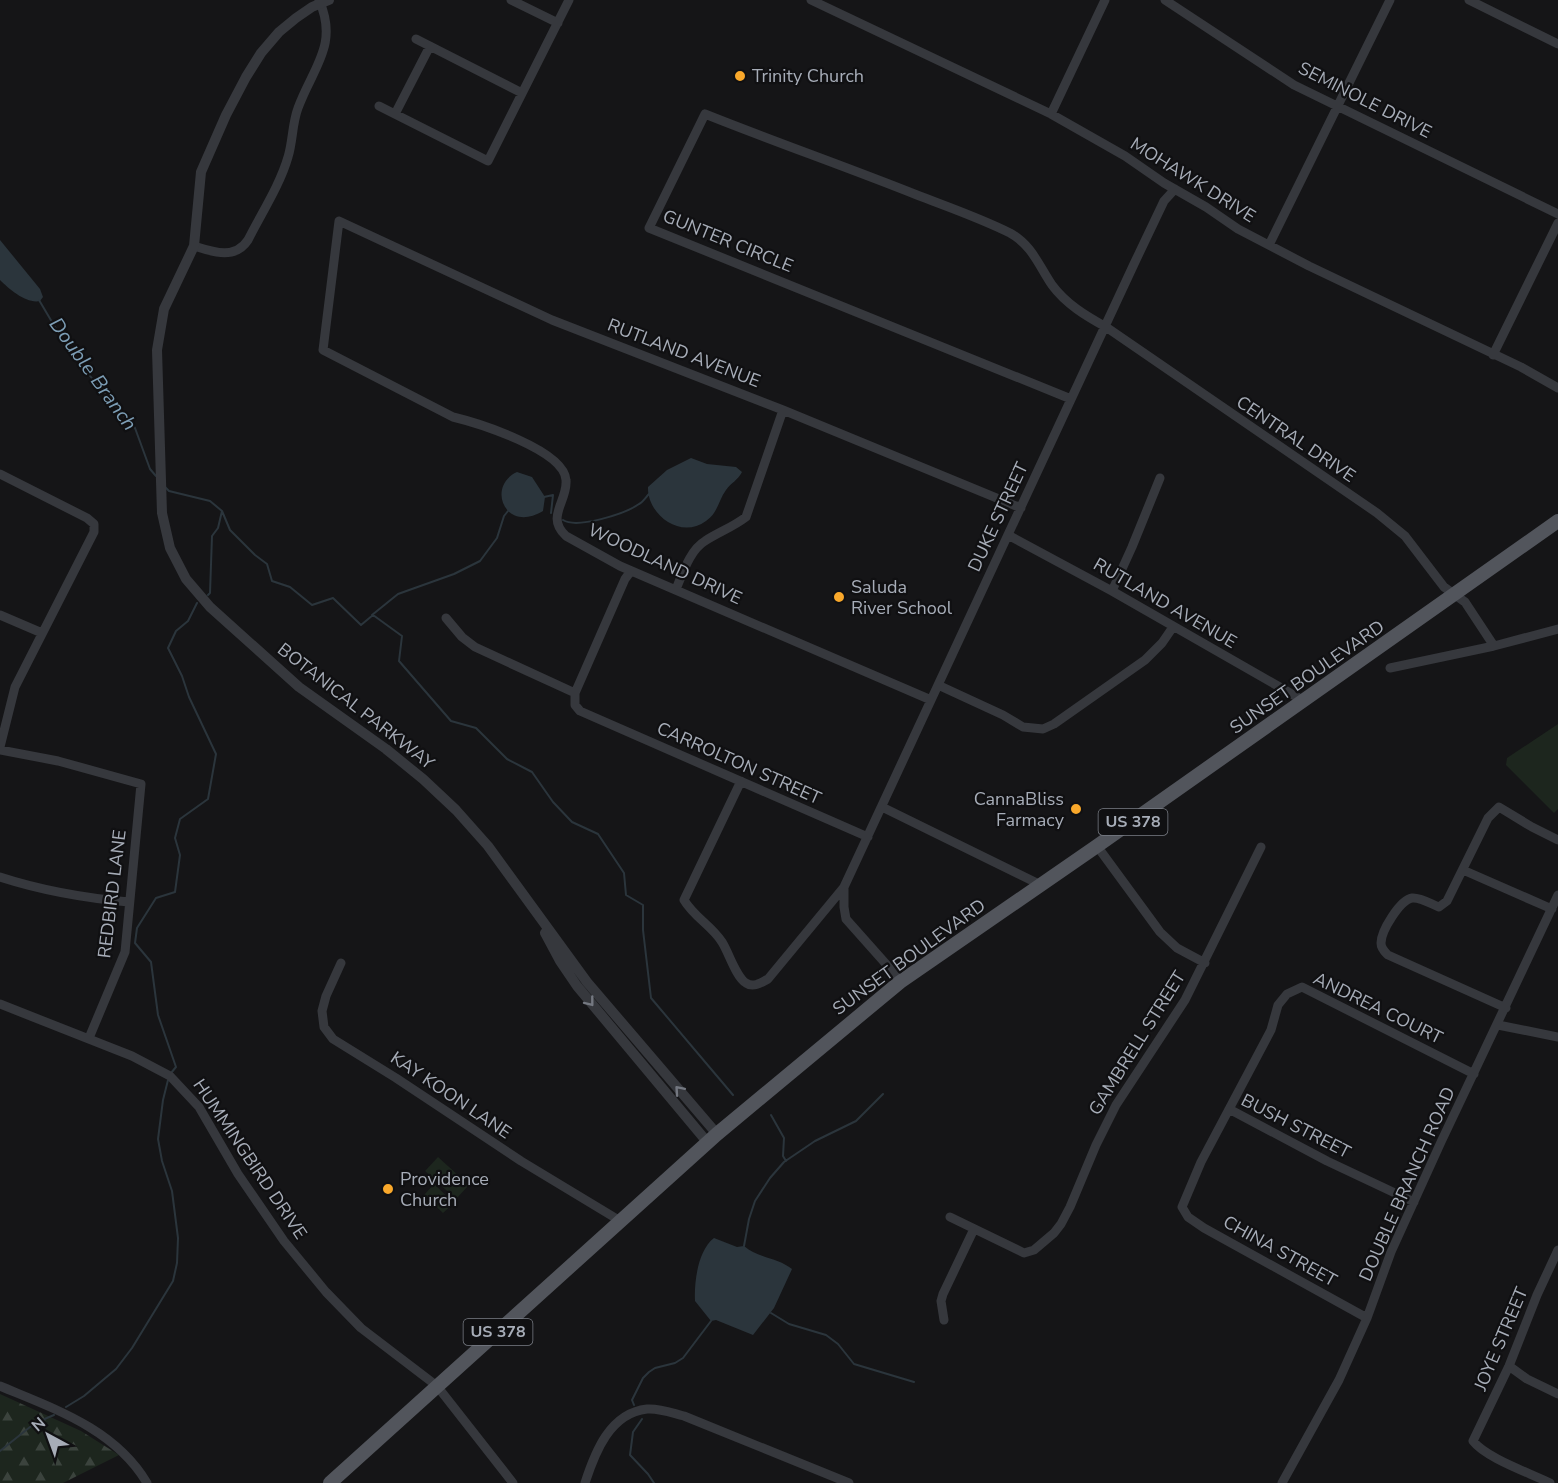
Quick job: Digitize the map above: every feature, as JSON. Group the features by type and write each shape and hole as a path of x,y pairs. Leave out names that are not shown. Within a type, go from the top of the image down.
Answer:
{"main road":[{"name":"SUNSET BOULEVARD","path":"330,1483 713,1139 900,982 1558,522"}],"street":[{"path":"511,0 558,23"},
{"path":"379,106 488,161 569,0"},
{"name":"MOHAWK DRIVE","path":"811,0 1051,114 1105,144 1238,229 1309,266 1521,367 1558,388"},
{"path":"1051,114 1105,0"},
{"name":"SEMINOLE DRIVE","path":"1166,0 1294,85 1558,214"},
{"path":"1269,244 1390,0"},
{"path":"1469,0 1558,44"},
{"path":"194,246 229,253 240,249 248,240 285,165 297,109 325,45 327,22 323,1"},
{"name":"BOTANICAL PARKWAY","path":"323,1 296,18 267,45 253,65 231,106 201,172 194,246 168,300 159,328 157,350 160,469 165,530 175,559 186,579 200,596 291,680 386,749 456,810 488,846 587,982 713,1139"},
{"path":"416,39 522,93"},
{"path":"395,114 430,46"},
{"name":"GUNTER CIRCLE","path":"1071,399 649,228 705,114 881,181 1010,234 1030,250 1061,295 1083,314 1106,327"},
{"name":"DUKE STREET","path":"900,982 846,919 843,907 844,887 1164,201 1175,189"},
{"name":"WOODLAND DRIVE","path":"339,221 323,350 453,417 477,423 519,440 552,458 566,479 565,491 557,513 560,531 566,536 631,571 931,700"},
{"name":"RUTLAND AVENUE","path":"339,221 552,320 783,410 1021,508"},
{"path":"1493,355 1558,223"},
{"name":"CENTRAL DRIVE","path":"1106,327 1377,513 1405,536 1444,587 1465,602 1494,646"},
{"path":"676,589 687,564 704,541 735,526 746,517 783,410"},
{"path":"0,474 87,518 94,524 94,532 15,687 0,748"},
{"path":"1112,591 1160,478"},
{"name":"RUTLAND AVENUE","path":"1008,535 1112,591 1304,701"},
{"path":"446,618 462,637 475,647 575,693 625,579 631,571"},
{"path":"0,615 42,633"},
{"path":"938,685 1003,715 1023,727 1043,729 1054,724 1145,660 1162,643 1173,627"},
{"path":"1390,668 1494,646 1558,629"},
{"name":"CARROLTON STREET","path":"575,693 575,705 580,711 868,837"},
{"name":"REDBIRD LANE","path":"0,748 141,784 125,952 89,1038"},
{"path":"741,781 684,900 723,942 738,975 746,983 753,985 768,979 844,887"},
{"path":"882,807 1041,885"},
{"path":"1506,1008 1388,955 1381,944 1383,934 1403,902 1416,898 1439,907 1447,901 1488,818 1499,807 1558,840"},
{"path":"1097,846 1160,932 1177,948 1205,963"},
{"name":"GAMBRELL STREET","path":"974,1229 1024,1253 1034,1250 1061,1224 1116,1105 1171,1024 1205,963 1261,847"},
{"path":"1463,870 1552,909"},
{"path":"0,877 43,890 86,898 129,902"},
{"name":"DOUBLE BRANCH ROAD","path":"1282,1483 1339,1380 1367,1318 1391,1252 1558,895"},
{"name":"KAY KOON LANE","path":"341,963 326,996 322,1011 324,1027 333,1039 396,1078 512,1156 622,1222"},
{"name":"ANDREA COURT","path":"1229,1109 1271,1030 1278,1005 1287,994 1302,987 1474,1074"},
{"name":"HUMMINGBIRD DRIVE","path":"0,1004 89,1038 160,1069 186,1090 199,1107 238,1174 284,1241 326,1292 361,1328 437,1386 513,1483"},
{"path":"1498,1025 1558,1037"},
{"name":"BUSH STREET","path":"1182,1207 1201,1162 1229,1109 1327,1161 1414,1202"},
{"name":"CHINA STREET","path":"1182,1207 1188,1217 1204,1228 1367,1318"},
{"path":"944,1320 941,1301 943,1294 974,1229 950,1217"},
{"name":"JOYE STREET","path":"1550,1483 1494,1456 1478,1447 1473,1441 1509,1366 1537,1295 1558,1250"},
{"path":"1509,1366 1527,1379 1558,1394"},
{"path":"0,1386 66,1413 91,1426 127,1457 147,1483"},
{"path":"585,1483 600,1445 611,1429 619,1421 638,1411 649,1409 684,1416 849,1483"}],"green space":[{"path":"1558,724 1558,809 1554,813 1506,765 1507,758"},
{"path":"438,1157 469,1185 456,1199 425,1171"},
{"path":"434,1184 454,1203 443,1213 424,1195"},
{"path":"0,1394 81,1431 119,1455 63,1483 0,1483"}],"shaded area":[{"path":"0,240 40,289 43,297 40,301 24,298 0,280"},
{"path":"691,458 707,464 736,467 742,472 726,490 710,518 696,526 686,528 676,526 659,515 649,497 648,487 667,470"},
{"path":"517,472 532,477 545,497 543,511 530,517 519,517 504,505 503,487 508,479"},
{"path":"714,1238 737,1247 744,1246 792,1269 774,1308 753,1335 716,1320 711,1321 695,1301 696,1276 701,1258 704,1250"}],"waterway":[{"name":"Double Branch","path":"39,300 65,344 135,428 150,469 156,476"},
{"name":"Double Branch","path":"165,487 169,491 210,501 222,511 230,530 267,564 272,581 290,587 312,605 333,598 361,625"},
{"path":"563,520 579,523 612,516 639,504 649,494"},
{"path":"544,497 553,495 551,513"},
{"path":"208,595 210,593 212,536 218,528 222,511"},
{"path":"372,615 398,594 454,574 480,561 497,538 504,516 508,511"},
{"path":"171,1073 176,1067 158,1015 151,962 135,943 137,928 156,898 175,892 180,855 175,838 180,819 208,799 216,754 168,648 176,631 188,621 197,603"},
{"name":"Double Branch","path":"361,625 373,615 402,636 399,661 451,721 476,728 507,759 532,772 553,802 572,822 598,834 624,873 626,895 643,905 643,930 651,998 733,1095"},
{"path":"66,1407 84,1396 116,1369 132,1348 173,1281 177,1263 178,1238 172,1191 162,1161 158,1139 168,1080"},
{"path":"744,1246 755,1201 784,1162 815,1141 856,1121 883,1094"},
{"name":"Double Branch","path":"771,1115 784,1138 783,1156 786,1161"},
{"path":"771,1313 789,1324 826,1335 838,1344 854,1364 914,1382"},
{"name":"Double Branch","path":"634,1405 632,1400 643,1378 655,1368 675,1363 683,1358 711,1321"},
{"path":"0,1451 35,1423 54,1415"},
{"name":"Double Branch","path":"642,1419 633,1432 630,1455 654,1483"}],"place":[{"name":"Trinity Church","path":"740,76"},
{"name":"Saluda River School","path":"839,597"},
{"name":"CannaBliss Farmacy","path":"1076,809"},
{"name":"Providence Church","path":"388,1189"}]}
